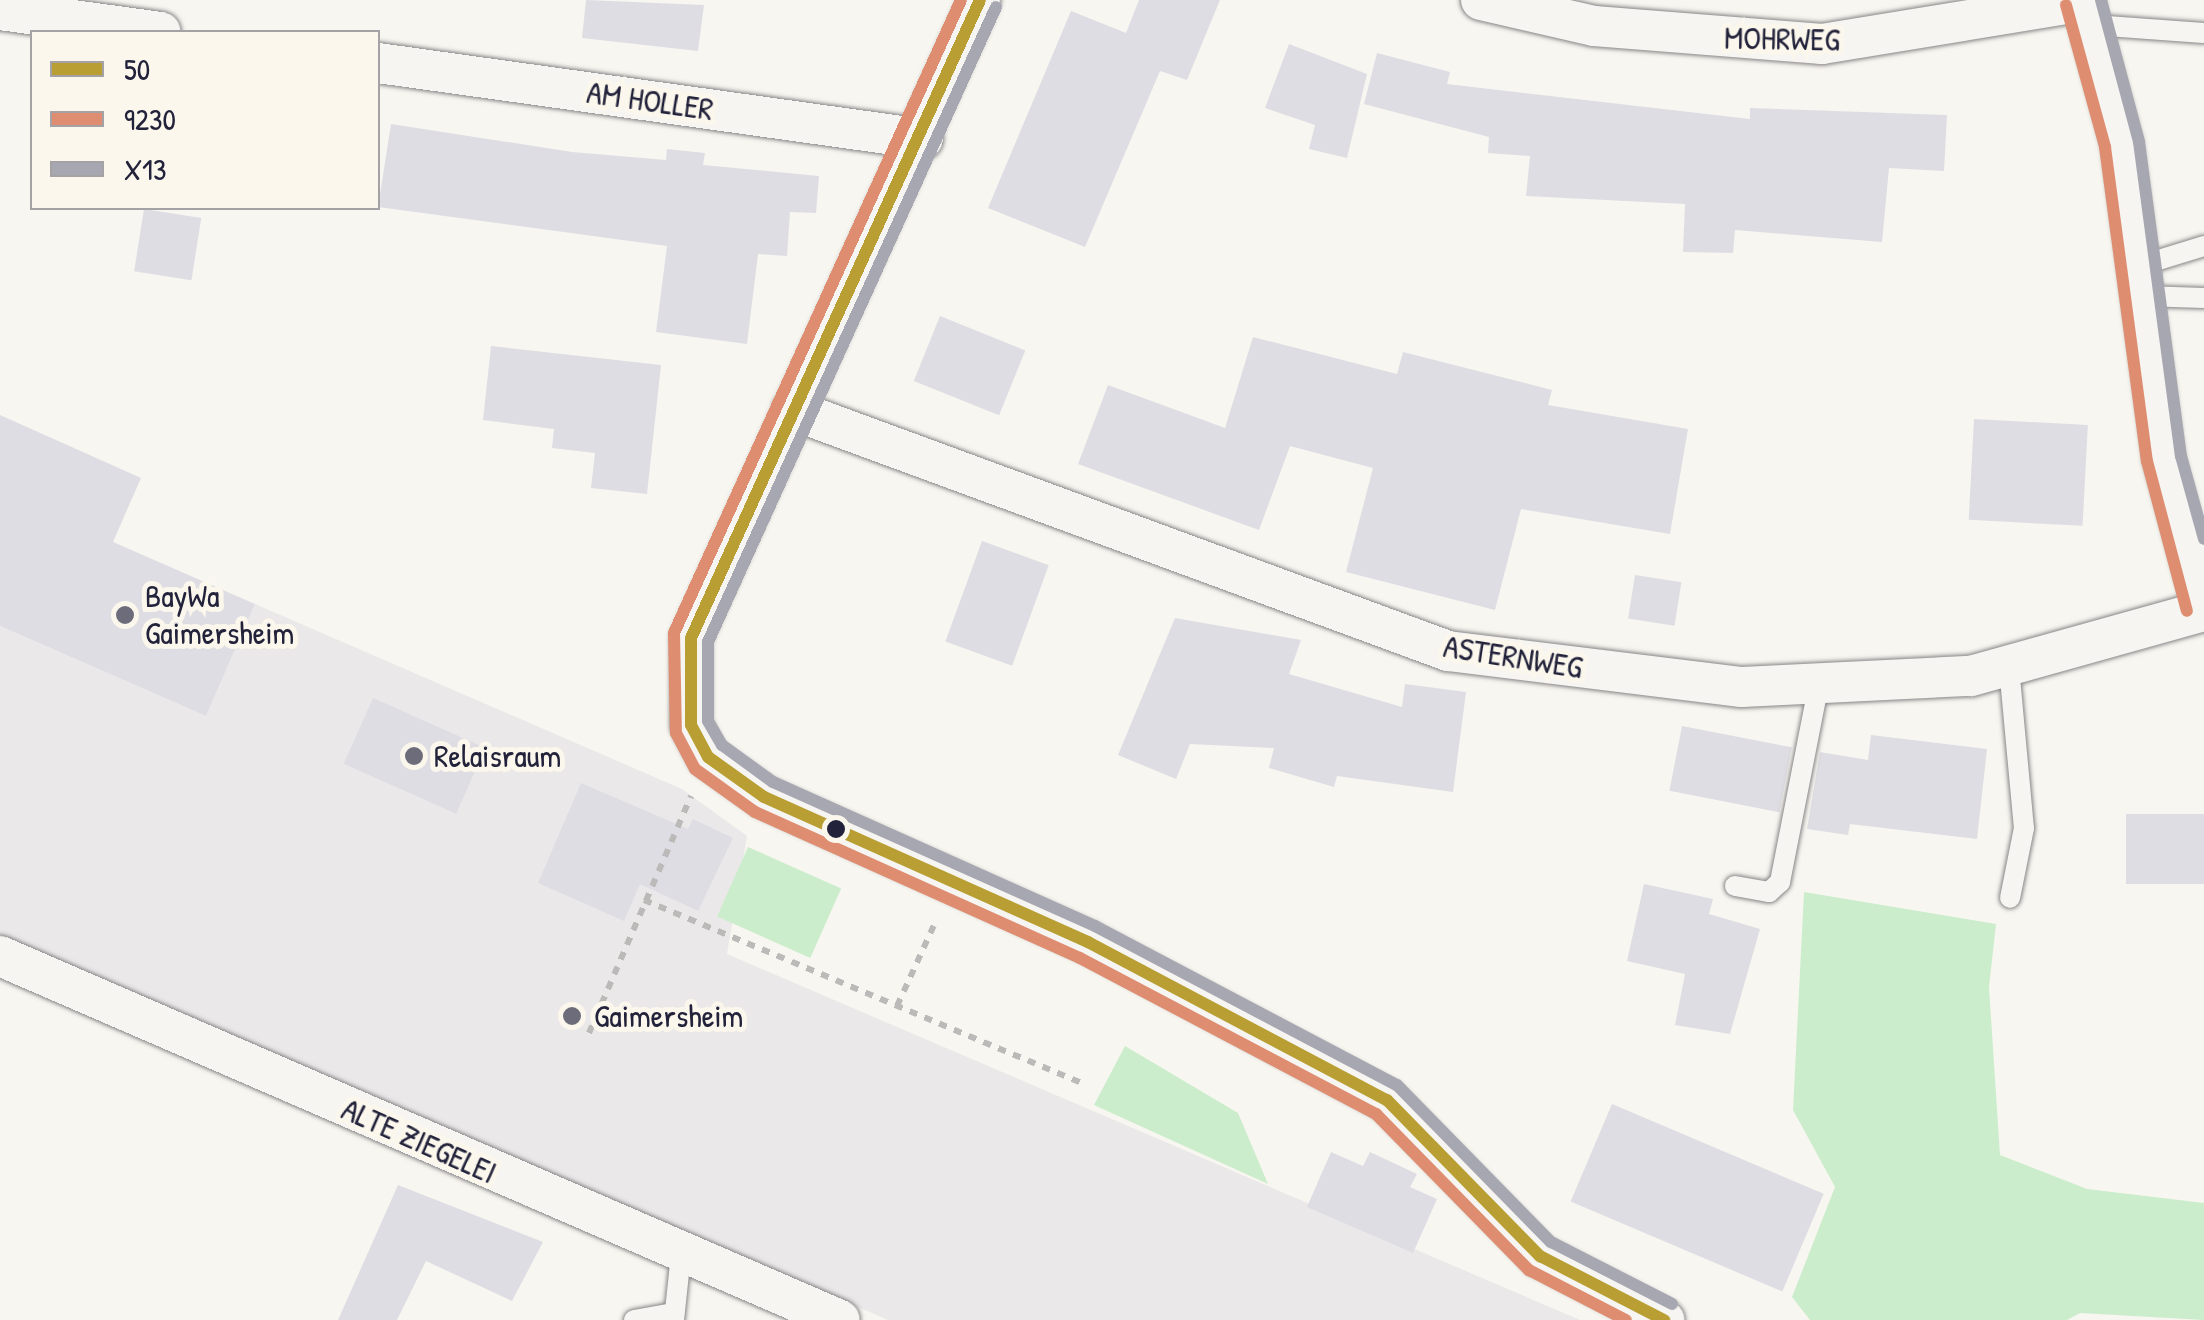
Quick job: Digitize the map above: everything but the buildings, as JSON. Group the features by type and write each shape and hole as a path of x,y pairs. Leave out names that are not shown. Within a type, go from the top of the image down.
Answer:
{"street":[{"path":"980,0 923,139 793,410 692,638 691,725 708,757 764,797 954,883 1387,1100 1540,1256 1664,1320"},
{"name":"MOHRWEG","path":"1481,0 1594,26 1822,44 2087,9"},
{"path":"2087,9 2141,281 2164,458 2204,608"},
{"path":"0,10 146,30"},
{"name":"AM HOLLER","path":"380,63 923,139"},
{"name":"ASTERNWEG","path":"793,410 1448,652 1742,687 1819,684 2009,667 2204,608"},
{"name":"ALTE ZIEGELEI","path":"0,956 840,1320"}],"lane":[{"path":"2087,9 2204,33"},
{"path":"2141,281 2204,246"},
{"path":"2141,281 2204,298"},
{"path":"2009,667 2024,828 2010,898"},
{"path":"1734,886 1768,892 1780,882 1819,684"},
{"path":"634,1320 674,1316 681,1254"}],"path":[{"path":"589,1033 708,757"},
{"path":"897,1006 954,883"},
{"path":"644,900 1084,1084"}],"shaded area":[{"path":"255,604 682,789 747,836 727,954 1580,1320 888,1320 0,935 0,626 206,716"}],"green space":[{"path":"748,847 841,888 810,958 717,916"},
{"path":"1804,892 1996,924 1989,987 2000,1155 2087,1189 2204,1203 2204,1320 2080,1313 2067,1320 1810,1320 1792,1297 1835,1187 1793,1110"},
{"path":"1125,1046 1238,1113 1268,1184 1094,1105"}],"transit line":[{"name":"9230","path":"961,0 674,633 676,733 695,769 755,812 1080,958 1376,1114 1529,1270 1626,1320"},
{"name":"50","path":"980,0 691,638 691,725 708,757 764,797 1088,942 1387,1100 1540,1256 1664,1320"},
{"name":"X13","path":"2101,0 2139,142 2181,456 2204,539"},
{"name":"9230","path":"2066,5 2105,147 2147,461 2187,611"},
{"name":"X13","path":"996,7 708,642 708,721 722,745 773,782 1095,926 1397,1085 1551,1242 1672,1304"}],"place":[{"name":"BayWa Gaimersheim","path":"125,615"},
{"name":"Relaisraum","path":"414,756"},
{"name":"Gaimersheim","path":"572,1016"}]}
